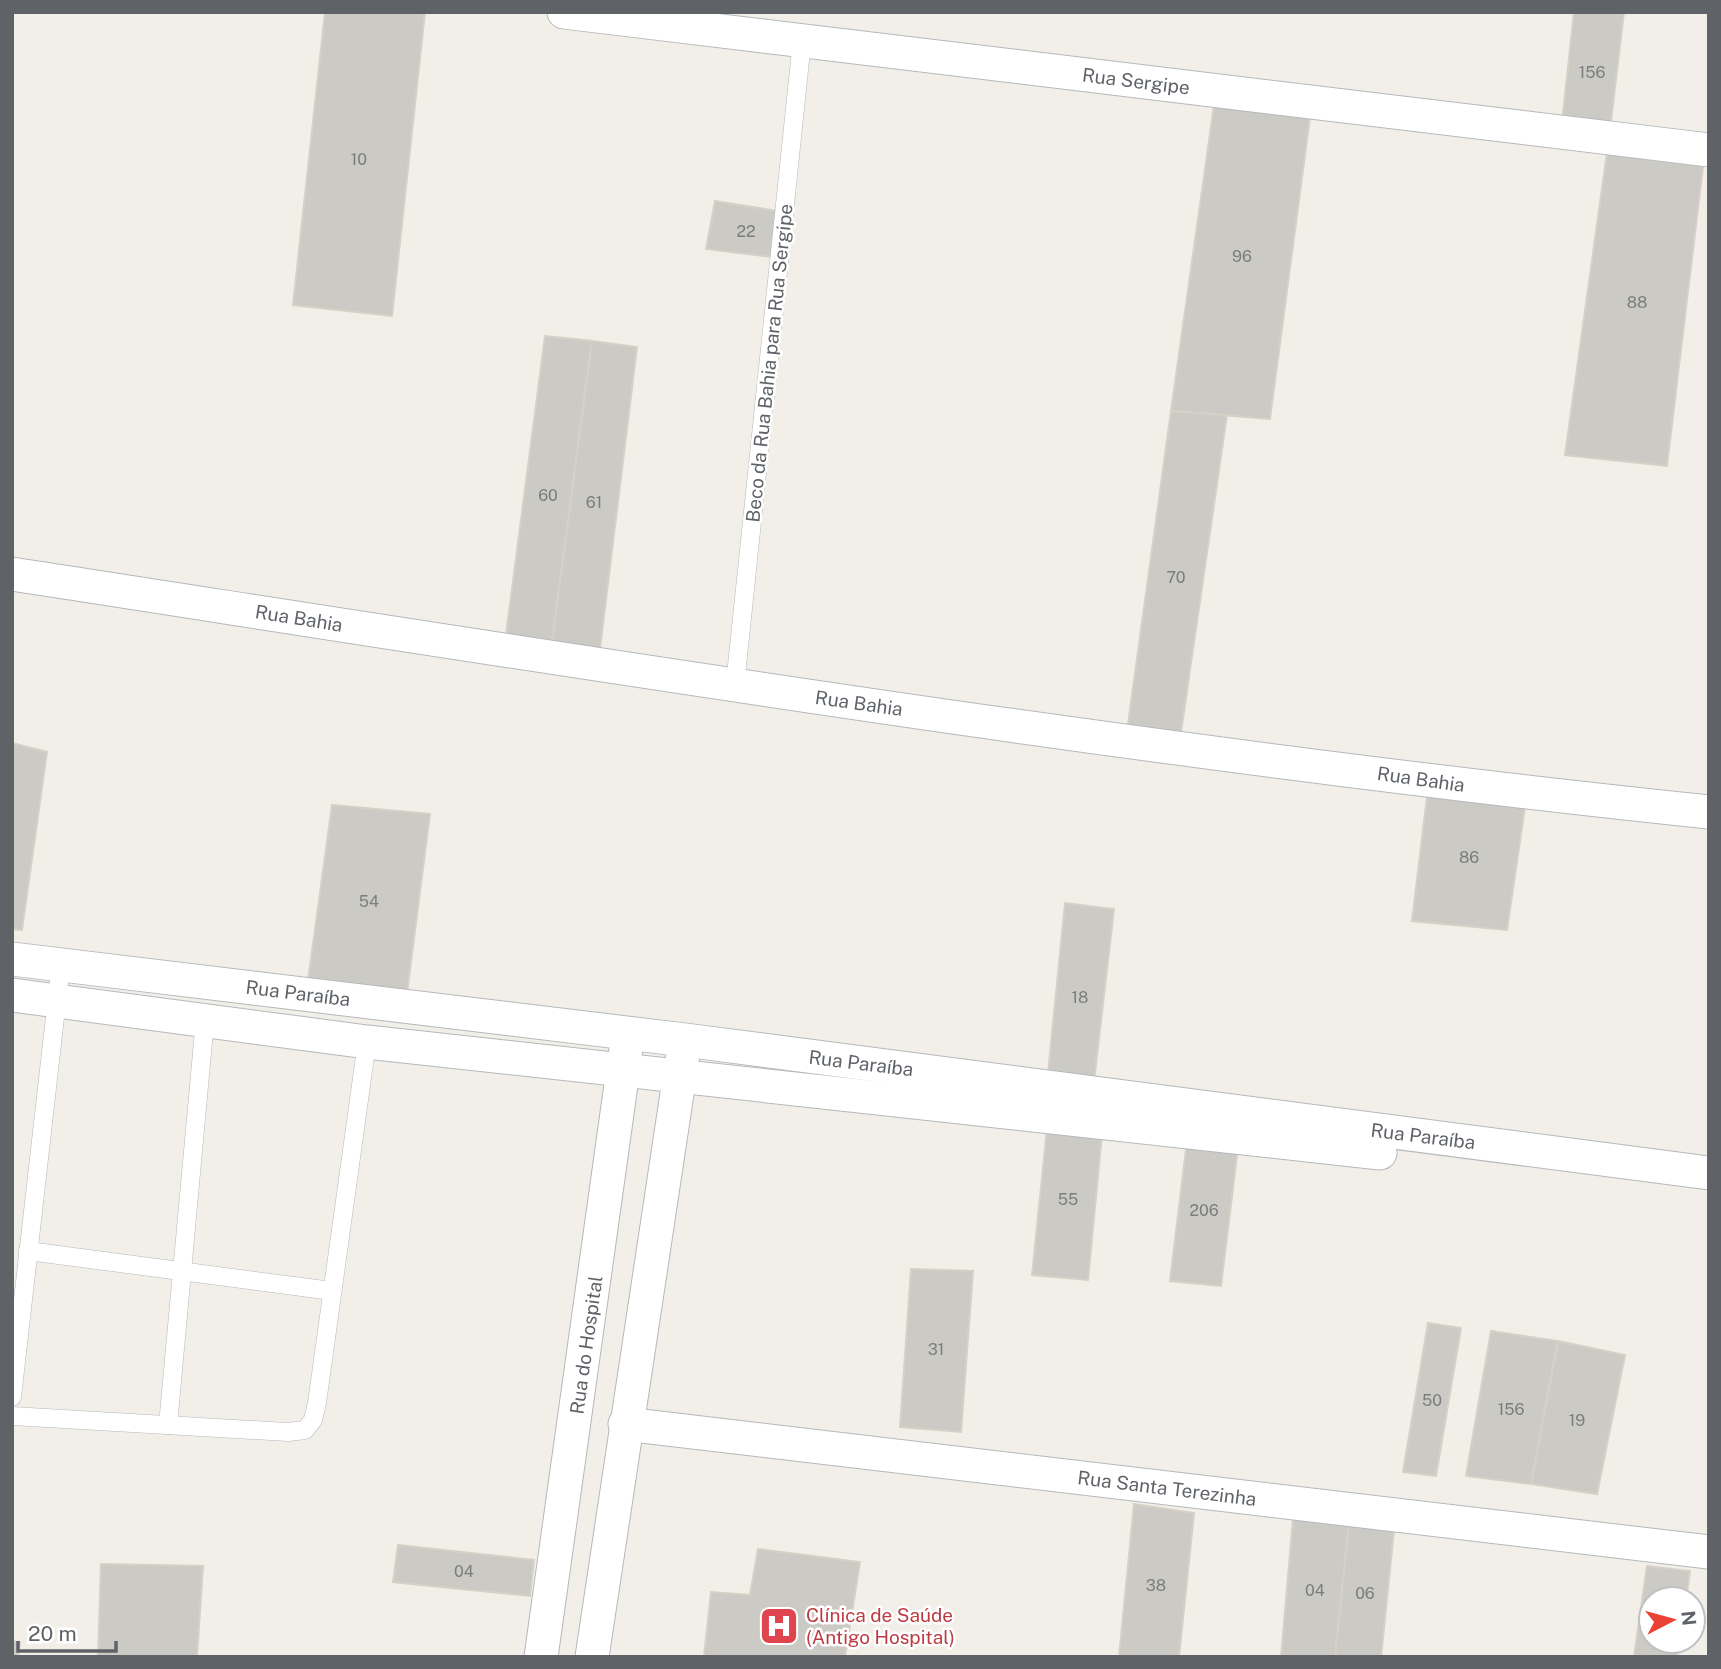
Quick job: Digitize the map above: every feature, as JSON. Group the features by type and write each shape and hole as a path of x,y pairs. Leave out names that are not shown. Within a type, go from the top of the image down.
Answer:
{"street":[{"name":"Rua Sergipe","path":"564,12 1709,150"},
{"name":"Rua Bahia","path":"12,574 735,685 1515,792 1709,812"},
{"name":"Rua Paraíba","path":"12,959 627,1032 1709,1173"},
{"name":"Rua Paraíba","path":"12,995 367,1042 1709,1190"},
{"name":"Rua do Hospital","path":"541,1657 625,1069 627,1032"},
{"path":"592,1657 685,1040"},
{"name":"Rua Santa Terezinha","path":"625,1424 1709,1552"}],"lane":[{"name":"Beco da Rua Bahia para Rua Sergipe","path":"735,685 802,41"},
{"path":"12,1397 61,964"},
{"path":"168,1425 205,1020"},
{"path":"12,1416 288,1432 305,1430 313,1420 317,1402 367,1042"},
{"path":"28,1251 332,1291"}],"building":[{"path":"325,12 425,12 392,316 293,305"},
{"path":"1574,12 1624,12 1609,138 1561,132"},
{"path":"1216,91 1312,102 1270,419 1171,411"},
{"path":"1609,138 1705,150 1667,466 1565,455"},
{"path":"715,201 784,212 780,258 706,249"},
{"path":"545,336 592,341 550,657 504,650"},
{"path":"592,341 637,347 598,665 550,657"},
{"path":"1171,411 1227,415 1179,746 1126,739"},
{"path":"12,743 47,752 22,930 12,929"},
{"path":"1429,780 1527,793 1507,930 1412,921"},
{"path":"332,805 430,814 406,1001 307,988"},
{"path":"1065,903 1114,909 1093,1090 1047,1084"},
{"path":"1048,1119 1103,1124 1088,1280 1032,1275"},
{"path":"1188,1133 1239,1139 1221,1286 1170,1281"},
{"path":"911,1269 973,1271 961,1432 900,1427"},
{"path":"1428,1323 1461,1328 1436,1476 1403,1472"},
{"path":"1491,1331 1558,1341 1531,1484 1466,1476"},
{"path":"1558,1341 1625,1355 1597,1494 1531,1484"},
{"path":"1134,1504 1194,1513 1179,1657 1119,1657"},
{"path":"1293,1519 1349,1524 1335,1657 1281,1657"},
{"path":"1349,1524 1394,1530 1381,1657 1335,1657"},
{"path":"398,1545 534,1560 530,1596 393,1582"},
{"name":"Clínica de Saúde (Antigo Hospital)","path":"758,1549 860,1562 845,1657 704,1657 711,1592 750,1595"},
{"path":"101,1564 203,1566 197,1657 98,1657"},
{"path":"1647,1566 1690,1571 1688,1585 1644,1585"},
{"path":"1637,1636 1637,1655 1677,1655 1677,1657 1634,1657"},
{"path":"12,1641 20,1642 18,1657 12,1657"}],"place":[{"name":"Clínica de Saúde (Antigo Hospital)","path":"779,1626"}]}
